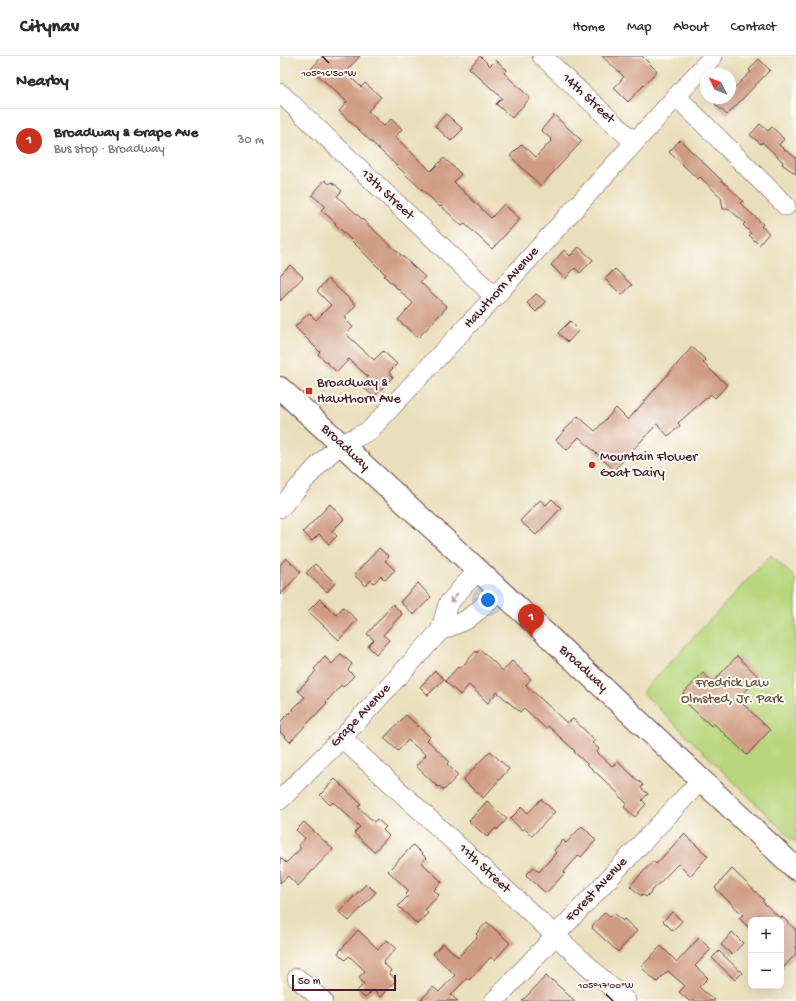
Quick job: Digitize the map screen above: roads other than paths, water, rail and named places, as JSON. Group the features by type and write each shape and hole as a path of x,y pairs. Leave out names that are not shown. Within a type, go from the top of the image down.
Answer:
{"main road":[{"name":"Broadway","path":"280,388 479,571 796,869"}],"street":[{"name":"14th Street","path":"542,56 634,142"},
{"name":"Hawthorn Avenue","path":"280,508 323,460 341,445 370,430 494,297 713,56"},
{"name":"13th Street","path":"280,93 494,297"},
{"path":"676,96 786,206"},
{"name":"Grape Avenue","path":"440,631 448,604 465,584 479,571"},
{"name":"Grape Avenue","path":"280,800 342,738 440,631 466,620 479,610 499,590"},
{"name":"11th Street","path":"342,738 626,1001"},
{"name":"Forest Avenue","path":"494,1001 701,780"},
{"path":"297,978 323,1001"}],"place":[{"name":"Broadway & Hawthorn Ave","path":"309,391"},
{"name":"Mountain Flower Goat Dairy","path":"592,465"},
{"name":"Broadway & Grape Ave","path":"531,637"}],"park label":[{"name":"Fredrick Law Olmsted, Jr. Park","path":"732,692"}]}
